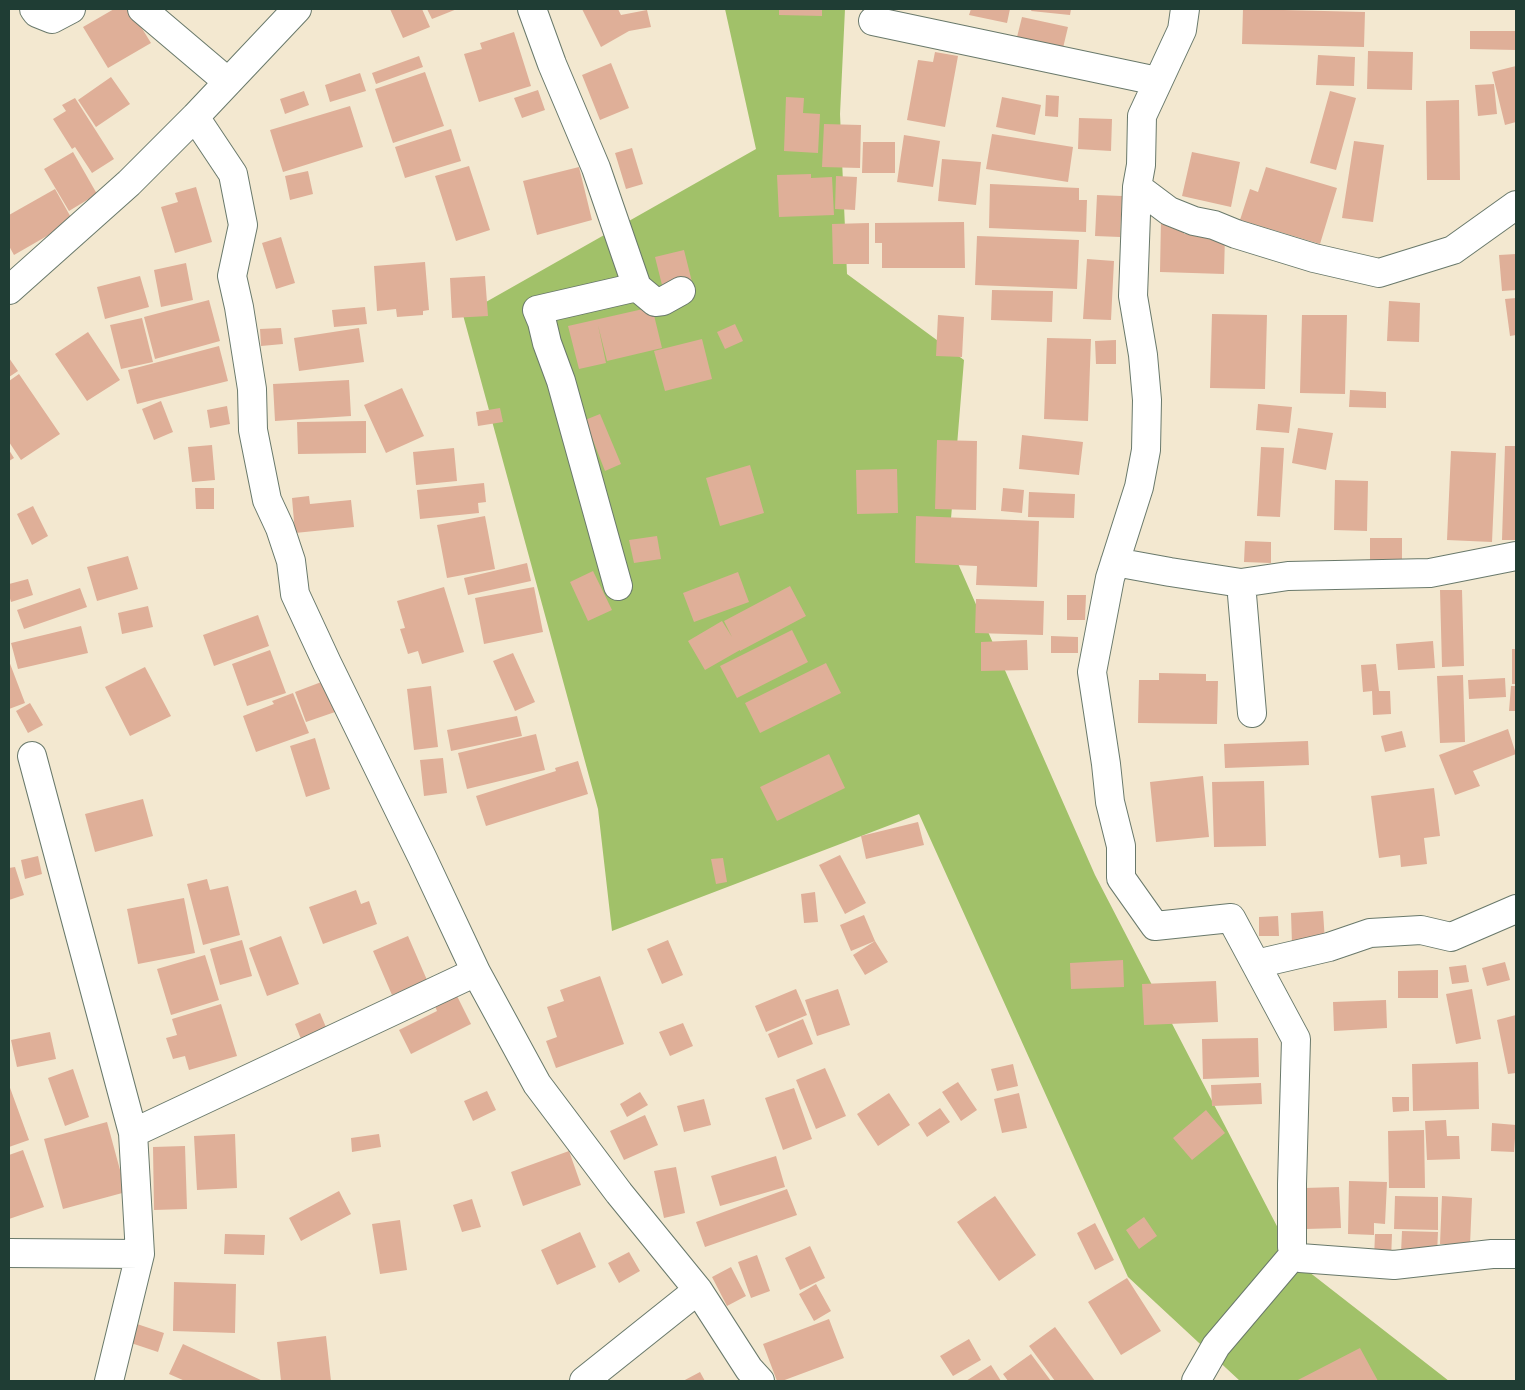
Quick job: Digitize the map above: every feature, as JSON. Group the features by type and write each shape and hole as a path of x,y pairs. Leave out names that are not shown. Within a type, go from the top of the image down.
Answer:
{"street":[{"path":"34,9 37,13 52,19 71,9"},
{"path":"142,9 228,82"},
{"path":"9,290 128,182 195,117 297,9"},
{"path":"532,9 552,64 596,168 637,287 655,302 663,301 681,292"},
{"path":"1185,9 1182,30 1142,116 1133,296 1143,355 1147,400 1146,450 1139,487 1110,578 1092,672 1110,802 1121,846 1121,878 1155,926 1231,918 1296,1040 1292,1184 1292,1247 1294,1254 1300,1258 1394,1265 1492,1254 1516,1254"},
{"path":"873,21 1157,81"},
{"path":"195,117 233,174 243,226 232,276 239,306 252,388 253,430 267,500 280,528 291,561 295,594 476,972 537,1084 619,1193 698,1290 749,1370 760,1381"},
{"path":"1137,187 1170,211 1194,221 1214,224 1236,234 1314,258 1379,273 1453,250 1516,205"},
{"path":"618,586 561,380 546,343 542,322 537,310 637,287"},
{"path":"1115,562 1241,583 1288,576 1430,573 1516,556"},
{"path":"1241,583 1252,713"},
{"path":"32,756 133,1133 140,1254 109,1381"},
{"path":"1256,964 1329,947 1370,933 1421,930 1451,937 1516,909"},
{"path":"133,1133 476,972"},
{"path":"9,1253 140,1254"},
{"path":"1196,1381 1216,1346 1294,1254"},
{"path":"584,1381 698,1290"}],"green space":[{"path":"725,9 845,9 840,114 847,274 964,360 949,543 1095,875 1295,1261 1449,1381 1240,1381 1128,1277 919,814 612,931 598,809 463,315 756,149"}],"building":[{"path":"114,9 130,9 151,43 108,68 83,27"},
{"path":"390,9 422,9 430,27 403,38"},
{"path":"427,9 457,9 432,19"},
{"path":"582,9 618,9 621,15 647,10 651,27 629,31 601,47"},
{"path":"779,9 822,9 822,16 779,15"},
{"path":"971,9 1010,9 1007,23 969,15"},
{"path":"1032,9 1071,9 1070,15 1031,11"},
{"path":"1243,9 1365,12 1364,47 1242,44"},
{"path":"1022,17 1068,27 1063,48 1017,37"},
{"path":"1470,31 1516,31 1516,50 1470,49"},
{"path":"514,32 531,86 479,102 464,54 482,49 480,43"},
{"path":"1368,51 1413,52 1412,90 1367,89"},
{"path":"935,52 958,56 945,127 907,120 918,60 933,62"},
{"path":"1318,55 1355,57 1354,86 1316,85"},
{"path":"419,56 423,67 376,84 372,73"},
{"path":"611,63 629,108 600,120 582,75"},
{"path":"1516,66 1516,122 1505,125 1492,72"},
{"path":"425,72 444,126 393,143 375,89"},
{"path":"360,73 366,91 330,102 325,85"},
{"path":"111,77 130,104 96,127 78,100"},
{"path":"1494,84 1497,114 1478,116 1475,85"},
{"path":"538,90 545,110 522,118 514,98"},
{"path":"304,91 309,105 285,114 280,99"},
{"path":"1330,91 1356,98 1336,170 1310,163"},
{"path":"1046,95 1059,96 1058,117 1045,116"},
{"path":"786,97 804,98 803,113 820,114 818,153 784,151"},
{"path":"1002,97 1041,105 1035,135 996,127"},
{"path":"75,98 114,159 92,173 75,147 72,149 53,119 66,111 62,105"},
{"path":"1459,100 1460,180 1427,180 1426,101"},
{"path":"350,106 363,147 283,172 270,130"},
{"path":"1079,118 1112,119 1111,151 1078,149"},
{"path":"824,124 861,125 860,168 822,167"},
{"path":"451,129 461,161 405,178 395,147"},
{"path":"992,134 1073,147 1068,182 986,169"},
{"path":"904,135 940,141 933,187 897,182"},
{"path":"1354,141 1384,145 1373,222 1342,218"},
{"path":"863,142 895,142 895,173 862,173"},
{"path":"632,148 643,184 626,189 615,153"},
{"path":"73,152 97,194 69,211 44,169"},
{"path":"1192,152 1240,162 1231,207 1182,196"},
{"path":"942,159 981,162 976,205 938,201"},
{"path":"469,166 490,230 456,241 435,176"},
{"path":"579,167 592,220 537,235 523,181"},
{"path":"1266,167 1337,188 1320,244 1240,220 1250,189 1258,192"},
{"path":"308,171 313,194 290,200 285,176"},
{"path":"811,174 811,178 832,177 834,215 779,217 777,175"},
{"path":"836,176 857,177 855,210 835,209"},
{"path":"990,184 1079,188 1079,200 1087,200 1086,232 989,228"},
{"path":"196,187 212,242 175,253 161,207 178,202 175,193"},
{"path":"55,189 73,221 14,255 9,246 9,215"},
{"path":"1097,195 1122,196 1120,237 1095,236"},
{"path":"1161,218 1185,219 1184,234 1225,235 1224,274 1160,272"},
{"path":"964,222 965,268 882,268 882,243 875,243 875,223"},
{"path":"869,223 869,264 833,264 832,224"},
{"path":"977,236 1079,240 1077,289 975,285"},
{"path":"281,237 295,283 276,289 262,243"},
{"path":"684,250 692,282 663,289 655,257"},
{"path":"1516,254 1516,290 1502,291 1499,255"},
{"path":"1087,259 1114,261 1111,320 1083,319"},
{"path":"425,262 429,310 423,311 423,315 397,317 396,309 377,311 374,266"},
{"path":"186,263 193,300 161,307 154,270"},
{"path":"140,276 149,307 105,319 97,287"},
{"path":"485,276 488,316 452,318 450,278"},
{"path":"992,290 1053,291 1052,322 991,320"},
{"path":"1516,298 1516,335 1510,336 1505,299"},
{"path":"209,300 220,341 155,359 144,317"},
{"path":"1389,301 1420,303 1419,342 1387,341"},
{"path":"365,307 367,324 334,327 332,310"},
{"path":"652,307 662,348 607,361 598,325 606,363 579,369 568,326"},
{"path":"1212,314 1267,315 1265,389 1210,388"},
{"path":"938,315 964,317 962,357 936,356"},
{"path":"1302,315 1347,315 1345,394 1300,393"},
{"path":"142,318 153,362 121,369 110,325"},
{"path":"735,324 743,341 725,349 717,332"},
{"path":"281,328 283,344 261,346 260,329"},
{"path":"359,328 364,362 299,371 294,338"},
{"path":"88,332 120,380 87,401 55,354"},
{"path":"1047,338 1091,339 1088,421 1044,419"},
{"path":"702,339 712,379 665,391 654,351"},
{"path":"1116,340 1116,364 1096,364 1095,341"},
{"path":"219,346 228,381 137,404 128,370"},
{"path":"9,358 18,371 9,377"},
{"path":"19,374 60,434 21,460 9,442 9,381"},
{"path":"349,380 351,416 275,421 273,384"},
{"path":"402,388 424,436 386,453 364,405"},
{"path":"1350,390 1386,392 1386,408 1349,407"},
{"path":"161,401 173,432 154,440 142,409"},
{"path":"1258,404 1292,407 1289,433 1256,430"},
{"path":"227,406 230,424 210,428 207,410"},
{"path":"500,408 503,422 478,426 476,412"},
{"path":"600,414 621,464 605,471 585,420"},
{"path":"366,421 366,453 298,454 297,422"},
{"path":"1298,428 1333,433 1326,470 1292,463"},
{"path":"1022,435 1083,442 1079,475 1019,469"},
{"path":"937,440 977,441 976,510 935,509"},
{"path":"212,445 215,480 192,482 188,447"},
{"path":"1505,446 1516,446 1516,540 1502,540"},
{"path":"1261,447 1284,448 1280,517 1257,516"},
{"path":"454,448 457,481 416,485 413,452"},
{"path":"9,450 14,458 9,461"},
{"path":"1451,451 1496,453 1492,542 1447,540"},
{"path":"750,465 764,513 720,526 706,478"},
{"path":"897,469 898,513 857,514 856,470"},
{"path":"1335,480 1368,481 1367,531 1334,530"},
{"path":"484,483 486,502 478,503 479,513 420,519 417,490"},
{"path":"195,488 214,488 214,509 196,509"},
{"path":"1003,488 1024,490 1022,513 1001,511"},
{"path":"1029,492 1075,494 1074,518 1028,517"},
{"path":"309,496 310,504 351,500 354,527 295,533 292,498"},
{"path":"33,506 48,536 32,545 17,514"},
{"path":"485,516 495,569 447,578 437,525"},
{"path":"916,516 1039,521 1037,587 976,585 977,566 915,563"},
{"path":"657,536 661,559 634,563 629,540"},
{"path":"1370,538 1402,538 1402,569 1370,569"},
{"path":"1245,541 1271,542 1271,563 1244,562"},
{"path":"128,556 138,589 97,601 87,567"},
{"path":"527,563 531,581 468,595 464,578"},
{"path":"593,571 612,610 588,621 570,582"},
{"path":"738,572 749,602 694,622 683,593"},
{"path":"28,579 33,595 11,602 9,584"},
{"path":"790,586 806,616 705,670 688,641 722,621 732,637 724,621"},
{"path":"444,587 464,652 422,664 418,651 408,654 400,629 405,628 397,601"},
{"path":"534,587 543,632 484,644 475,598"},
{"path":"80,588 87,607 24,629 17,610"},
{"path":"1440,590 1462,590 1464,666 1442,667"},
{"path":"1067,595 1086,595 1085,620 1067,620"},
{"path":"976,599 1044,601 1043,635 975,633"},
{"path":"148,606 153,627 122,634 118,613"},
{"path":"258,615 269,646 214,666 203,635"},
{"path":"81,626 88,653 18,669 11,643"},
{"path":"792,630 808,662 737,698 720,666"},
{"path":"1051,636 1078,637 1078,653 1051,653"},
{"path":"1027,640 1028,670 981,671 981,642"},
{"path":"1433,641 1435,668 1398,670 1396,644"},
{"path":"1512,649 1516,649 1516,684 1512,684"},
{"path":"270,650 286,693 247,706 232,664"},
{"path":"513,653 535,702 515,711 493,661"},
{"path":"9,661 25,703 9,709"},
{"path":"826,663 841,693 760,733 745,703"},
{"path":"1376,664 1379,691 1390,691 1391,714 1373,715 1372,691 1363,692 1361,665"},
{"path":"145,667 171,716 130,736 105,687"},
{"path":"1159,673 1206,674 1206,681 1218,681 1217,724 1138,723 1139,680 1159,680"},
{"path":"1463,675 1465,742 1440,743 1437,676"},
{"path":"1505,678 1506,697 1469,699 1468,680"},
{"path":"324,681 335,712 306,722 295,692"},
{"path":"431,686 438,747 414,750 407,689"},
{"path":"1511,686 1516,686 1516,711 1509,711"},
{"path":"293,693 309,733 256,752 243,716 274,704 272,701"},
{"path":"30,703 43,725 28,733 16,711"},
{"path":"517,716 522,736 451,751 447,730"},
{"path":"1508,729 1516,754 1473,771 1480,786 1455,795 1439,755"},
{"path":"1402,731 1406,747 1385,752 1381,736"},
{"path":"536,734 545,770 467,789 458,753"},
{"path":"315,738 330,789 306,797 290,746"},
{"path":"1308,741 1309,765 1225,768 1224,744"},
{"path":"829,754 845,788 777,821 760,787"},
{"path":"443,758 447,793 424,796 420,760"},
{"path":"578,761 588,794 486,826 476,796 556,771 555,768"},
{"path":"1203,776 1209,837 1156,842 1150,782"},
{"path":"1264,781 1266,846 1214,847 1212,782"},
{"path":"1434,788 1440,836 1424,838 1427,864 1401,867 1400,855 1379,858 1371,796"},
{"path":"143,799 153,836 95,852 85,814"},
{"path":"918,822 924,845 866,859 861,836"},
{"path":"840,855 866,903 845,914 819,865"},
{"path":"38,856 42,874 25,879 21,860"},
{"path":"723,858 727,882 716,884 711,859"},
{"path":"15,867 24,895 9,900 9,868"},
{"path":"207,879 210,890 228,886 240,935 203,945 187,884"},
{"path":"356,890 361,904 369,901 377,924 323,944 309,907"},
{"path":"815,892 818,922 804,923 801,894"},
{"path":"184,898 195,953 138,964 127,909"},
{"path":"1323,911 1325,942 1292,944 1291,913"},
{"path":"864,915 875,941 851,951 840,925"},
{"path":"1278,916 1279,936 1259,936 1259,917"},
{"path":"281,936 299,984 267,996 249,948"},
{"path":"408,936 427,980 392,995 373,951"},
{"path":"242,940 252,976 220,985 210,949"},
{"path":"668,940 683,975 662,984 647,949"},
{"path":"875,941 888,962 865,975 853,955"},
{"path":"205,955 219,1000 171,1015 157,969"},
{"path":"1123,960 1124,987 1071,989 1070,963"},
{"path":"1505,962 1510,980 1487,986 1482,968"},
{"path":"1466,965 1469,982 1452,984 1449,967"},
{"path":"1438,970 1438,998 1398,998 1398,971"},
{"path":"600,976 624,1044 556,1068 546,1041 557,1037 547,1007 564,1001 560,990"},
{"path":"1216,981 1218,1022 1144,1025 1142,984"},
{"path":"796,989 807,1015 766,1032 755,1006"},
{"path":"838,989 850,1025 817,1036 805,1000"},
{"path":"1472,989 1481,1039 1456,1044 1446,994"},
{"path":"457,996 471,1024 411,1054 399,1030 437,1011 435,1006"},
{"path":"1386,1000 1387,1028 1334,1031 1333,1002"},
{"path":"221,1004 237,1056 189,1070 185,1056 173,1059 166,1038 177,1035 172,1019"},
{"path":"320,1013 331,1039 305,1049 295,1024"},
{"path":"1516,1015 1516,1073 1508,1074 1497,1020"},
{"path":"803,1019 813,1044 778,1058 768,1034"},
{"path":"683,1023 693,1046 670,1056 659,1032"},
{"path":"50,1032 56,1059 17,1067 11,1040"},
{"path":"1258,1038 1259,1077 1203,1079 1202,1039"},
{"path":"1478,1062 1479,1109 1413,1111 1412,1064"},
{"path":"1013,1064 1018,1086 997,1091 991,1069"},
{"path":"825,1068 846,1116 816,1129 796,1080"},
{"path":"73,1069 89,1117 65,1126 48,1078"},
{"path":"958,1082 977,1110 961,1121 942,1092"},
{"path":"1261,1083 1262,1104 1212,1106 1211,1085"},
{"path":"9,1085 29,1140 9,1147"},
{"path":"794,1088 812,1139 783,1150 765,1098"},
{"path":"487,1091 496,1110 473,1121 464,1101"},
{"path":"640,1092 648,1105 627,1117 620,1104"},
{"path":"889,1093 910,1125 878,1146 857,1114"},
{"path":"1019,1093 1027,1128 1002,1133 994,1099"},
{"path":"1392,1097 1409,1097 1409,1111 1393,1112"},
{"path":"704,1099 711,1125 684,1132 677,1106"},
{"path":"940,1108 950,1122 927,1137 918,1123"},
{"path":"1206,1110 1225,1133 1192,1160 1173,1138"},
{"path":"645,1115 658,1145 624,1160 610,1131"},
{"path":"1446,1120 1447,1136 1459,1136 1460,1159 1427,1160 1425,1121"},
{"path":"107,1122 126,1192 63,1209 44,1139"},
{"path":"1492,1123 1516,1125 1514,1152 1491,1151"},
{"path":"1424,1130 1425,1188 1389,1188 1388,1131"},
{"path":"235,1134 237,1188 197,1190 194,1136"},
{"path":"379,1134 381,1147 352,1152 351,1138"},
{"path":"185,1146 187,1209 154,1210 153,1147"},
{"path":"23,1150 44,1207 9,1219 9,1155"},
{"path":"569,1151 581,1185 523,1206 511,1172"},
{"path":"776,1156 785,1187 720,1206 711,1176"},
{"path":"676,1167 685,1213 664,1218 654,1171"},
{"path":"1349,1181 1387,1182 1385,1224 1374,1223 1374,1235 1348,1234"},
{"path":"1339,1187 1341,1228 1306,1229 1304,1188"},
{"path":"787,1189 797,1215 705,1247 696,1222"},
{"path":"339,1191 351,1214 301,1241 289,1218"},
{"path":"995,1196 1036,1255 999,1281 957,1222"},
{"path":"1395,1196 1438,1197 1438,1230 1394,1229"},
{"path":"1442,1196 1472,1198 1470,1245 1440,1244"},
{"path":"472,1199 481,1227 462,1232 453,1205"},
{"path":"1144,1217 1157,1236 1139,1249 1126,1230"},
{"path":"400,1220 407,1270 380,1274 372,1224"},
{"path":"1095,1223 1114,1260 1095,1270 1077,1233"},
{"path":"1402,1231 1438,1232 1437,1254 1401,1253"},
{"path":"580,1232 596,1267 557,1285 541,1250"},
{"path":"225,1234 265,1235 264,1255 224,1254"},
{"path":"1375,1234 1392,1234 1391,1260 1374,1259"},
{"path":"810,1246 825,1278 800,1290 785,1258"},
{"path":"629,1252 640,1271 619,1283 608,1263"},
{"path":"757,1255 770,1291 751,1298 738,1262"},
{"path":"731,1267 746,1296 727,1306 712,1277"},
{"path":"1127,1278 1161,1331 1121,1355 1088,1302"},
{"path":"174,1282 236,1284 235,1333 173,1331"},
{"path":"816,1284 831,1311 814,1321 799,1294"},
{"path":"829,1319 844,1358 782,1381 777,1381 763,1344"},
{"path":"137,1324 164,1333 158,1352 131,1343"},
{"path":"1055,1327 1095,1381 1055,1381 1029,1346"},
{"path":"326,1336 331,1381 281,1381 277,1342"},
{"path":"969,1339 981,1360 953,1376 940,1356"},
{"path":"183,1344 263,1381 185,1381 169,1374"},
{"path":"1360,1348 1378,1381 1296,1381"},
{"path":"1031,1354 1051,1381 1008,1381 1003,1374"},
{"path":"991,1365 1001,1381 966,1381"},
{"path":"700,1372 705,1381 683,1381"}]}
